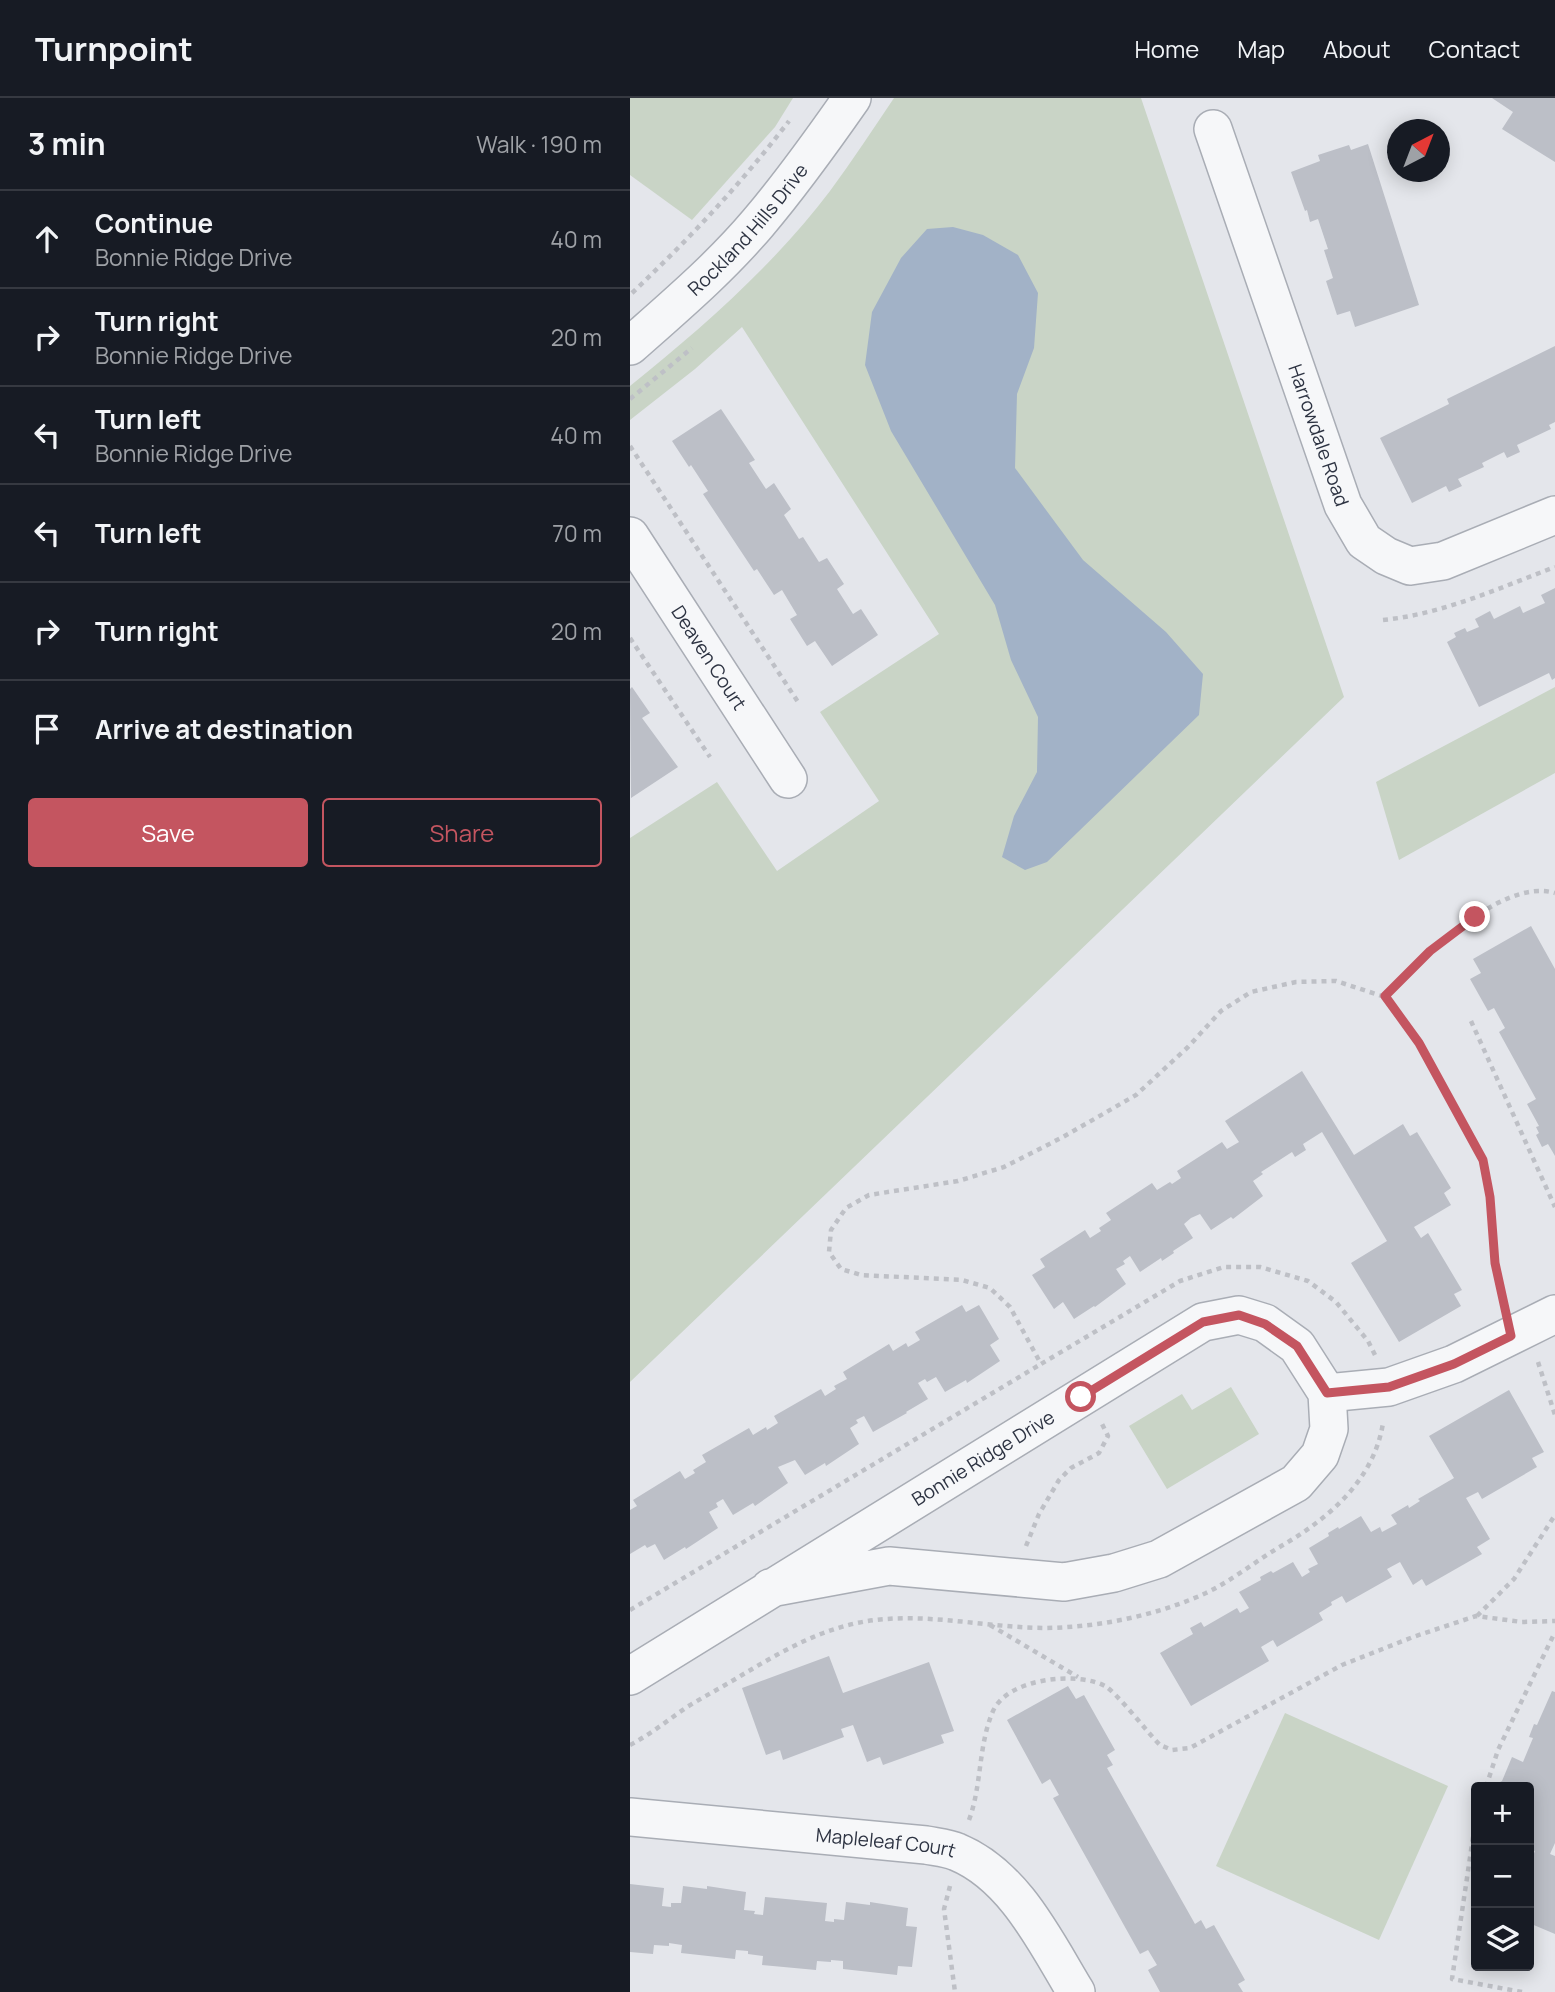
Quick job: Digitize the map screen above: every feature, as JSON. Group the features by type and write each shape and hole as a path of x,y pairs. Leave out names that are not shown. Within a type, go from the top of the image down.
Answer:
{"street":[{"name":"Rockland Hills Drive","path":"630,346 689,294 757,224 817,149 852,98"},
{"name":"Harrowdale Road","path":"1213,129 1343,505 1364,541 1387,556 1410,566 1443,561 1555,515"},
{"name":"Deaven Court","path":"630,536 788,779"},
{"path":"1327,1393 1389,1387 1523,1343 1555,1314"},
{"name":"Bonnie Ridge Drive","path":"630,1676 770,1588 1203,1322 1239,1315 1265,1324 1297,1346 1327,1393 1329,1429 1320,1455 1296,1483 1159,1559 1114,1573 1064,1582 889,1566 770,1588"},
{"name":"Mapleleaf Court","path":"630,1817 926,1845 958,1852 984,1869 1007,1890 1030,1918 1076,1992"}],"path":[{"path":"630,295 691,238 749,173 794,113"},
{"path":"630,399 692,348"},
{"path":"630,446 798,702"},
{"path":"1383,620 1415,617 1460,603 1555,566"},
{"path":"630,638 710,757"},
{"path":"1555,893 1549,891 1518,894 1475,917 1430,951 1385,996 1419,1043 1483,1160 1490,1197 1495,1263 1523,1343 1555,1415"},
{"path":"1471,1021 1555,1207"},
{"path":"630,1610 1041,1364"},
{"path":"1023,1556 1039,1514 1059,1480 1071,1468 1099,1453 1108,1437 1100,1419"},
{"path":"1476,1616 1514,1578 1555,1515"},
{"path":"989,1624 1079,1678 1107,1687 1160,1745 1172,1750 1190,1748 1342,1665 1413,1637 1476,1616 1522,1622 1555,1621"},
{"path":"1488,1782 1498,1750 1555,1632"},
{"path":"955,1992 944,1909 958,1852 976,1802 984,1735 995,1707 1016,1689 1036,1682 1045,1679 1079,1678"},
{"path":"1472,1845 1452,1979 1522,1992"}],"green space":[{"path":"630,98 793,98 775,127 692,220 630,175"},
{"path":"894,98 1141,98 1344,697 630,1382 630,838 717,782 777,871 879,801 820,712 939,634 742,327 695,369 630,420 630,386 710,318 785,245 830,191"},
{"path":"1555,687 1555,773 1399,860 1376,782"},
{"path":"1231,1387 1259,1434 1167,1489 1129,1426 1182,1394 1192,1410"},
{"path":"1285,1713 1448,1786 1379,1940 1216,1866"}],"water":[{"path":"953,227 983,235 1018,255 1038,293 1034,348 1017,394 1015,468 1083,560 1166,632 1203,674 1199,715 1047,862 1025,870 1002,857 1014,816 1037,772 1038,717 1011,660 995,605 891,431 865,365 872,312 901,258 927,229"}],"building":[{"path":"1492,98 1555,98 1555,162 1502,129 1513,112"},
{"path":"1368,144 1419,305 1355,327 1350,311 1337,315 1326,281 1333,278 1324,250 1328,249 1318,219 1310,222 1291,172 1320,161 1318,155 1349,145 1351,150"},
{"path":"1555,346 1555,422 1549,425 1551,429 1517,445 1520,452 1507,458 1504,452 1482,463 1484,467 1458,479 1462,486 1449,492 1446,486 1412,503 1380,438 1449,404 1447,399"},
{"path":"721,409 755,460 749,463 766,489 774,483 791,509 784,515 799,539 803,537 819,562 827,558 844,584 837,589 853,614 861,609 878,635 832,666 815,641 807,646 790,619 797,615 782,590 774,595 757,569 754,571 703,494 708,491 672,441"},
{"path":"1555,588 1555,678 1552,680 1549,673 1479,707 1447,642 1456,637 1454,633 1465,628 1467,632 1479,627 1475,619 1490,611 1494,619 1520,606 1523,613 1545,603 1541,595"},
{"path":"632,687 650,713 642,718 678,767 631,798 630,689"},
{"path":"1531,926 1555,969 1555,1156 1548,1144 1542,1147 1536,1135 1539,1133 1536,1127 1539,1126 1527,1104 1536,1099 1499,1032 1505,1028 1494,1008 1488,1011 1470,979 1481,973 1473,959"},
{"path":"1302,1071 1354,1155 1403,1124 1410,1136 1417,1132 1451,1188 1444,1193 1451,1205 1414,1227 1421,1238 1428,1233 1462,1290 1454,1294 1461,1306 1399,1342 1351,1263 1387,1241 1322,1132 1303,1144 1306,1150 1295,1157 1292,1152 1261,1172 1263,1174 1253,1181 1263,1196 1233,1219 1231,1217 1211,1230 1200,1214 1191,1218 1184,1224 1193,1238 1162,1261 1161,1258 1140,1272 1130,1256 1123,1261 1125,1264 1116,1269 1126,1284 1095,1307 1074,1319 1063,1302 1054,1309 1032,1275 1045,1267 1040,1259 1085,1230 1090,1238 1101,1231 1099,1228 1111,1220 1106,1213 1152,1183 1157,1190 1170,1182 1172,1184 1181,1178 1177,1171 1222,1142 1227,1149 1239,1142 1225,1121"},
{"path":"962,1305 966,1312 979,1305 999,1339 990,1345 1000,1361 967,1383 966,1380 945,1392 936,1377 918,1383 928,1399 873,1432 864,1416 856,1420 858,1423 850,1428 859,1444 826,1466 825,1463 805,1475 795,1460 778,1467 788,1483 755,1506 753,1503 733,1515 723,1499 716,1503 718,1507 709,1512 718,1528 686,1549 685,1547 664,1560 655,1544 647,1548 645,1545 630,1554 630,1510 637,1506 633,1500 680,1471 685,1479 706,1462 702,1455 749,1428 753,1435 766,1427 767,1430 778,1423 774,1416 821,1389 825,1396 836,1389 834,1386 847,1379 843,1372 889,1344 893,1351 906,1343 908,1347 920,1340 915,1332"},
{"path":"1509,1390 1544,1452 1532,1458 1537,1467 1482,1499 1478,1492 1466,1498 1490,1539 1477,1547 1482,1554 1426,1586 1422,1579 1413,1585 1400,1562 1387,1569 1392,1577 1346,1603 1342,1596 1331,1602 1332,1605 1319,1613 1323,1620 1277,1647 1273,1640 1261,1647 1269,1661 1191,1706 1160,1653 1193,1634 1190,1628 1201,1622 1204,1627 1237,1608 1240,1613 1249,1608 1239,1592 1271,1571 1273,1573 1293,1562 1302,1577 1310,1572 1308,1569 1318,1564 1309,1548 1338,1527 1339,1529 1361,1516 1371,1532 1380,1527 1382,1532 1397,1524 1391,1515 1408,1505 1409,1508 1420,1501 1418,1499 1454,1478 1429,1436"},
{"path":"829,1656 843,1693 929,1662 954,1731 941,1735 944,1743 883,1765 880,1757 867,1762 853,1725 841,1729 844,1737 783,1760 780,1750 766,1755 742,1688"},
{"path":"1068,1686 1076,1699 1084,1695 1115,1750 1107,1755 1113,1765 1107,1768 1195,1924 1201,1920 1206,1929 1214,1925 1245,1980 1238,1984 1243,1992 1160,1992 1148,1970 1157,1965 1148,1950 1140,1954 1053,1798 1059,1795 1050,1779 1042,1784 1007,1720"},
{"path":"1552,1691 1555,1692 1555,1843 1550,1854 1555,1856 1555,1934 1534,1925 1534,1782 1500,1782 1512,1757 1523,1762 1533,1738 1529,1737 1534,1724 1537,1725"},
{"path":"630,1884 664,1888 662,1906 671,1907 671,1903 681,1903 683,1886 707,1889 707,1886 746,1892 744,1910 755,1911 754,1914 763,1915 765,1897 827,1903 825,1921 834,1922 834,1919 844,1920 846,1902 870,1905 870,1902 908,1908 906,1926 917,1927 912,1967 898,1966 897,1975 843,1969 843,1961 831,1960 817,1961 816,1970 762,1965 763,1956 748,1954 748,1951 736,1950 735,1959 681,1953 682,1945 669,1943 669,1946 654,1945 653,1954 630,1952"}],"route":[{"path":"1081,1397 1203,1322 1239,1315 1265,1324 1297,1346 1327,1393 1389,1387 1454,1364 1511,1336 1495,1263 1490,1197 1483,1160 1419,1043 1385,996 1430,951 1475,917"}]}
